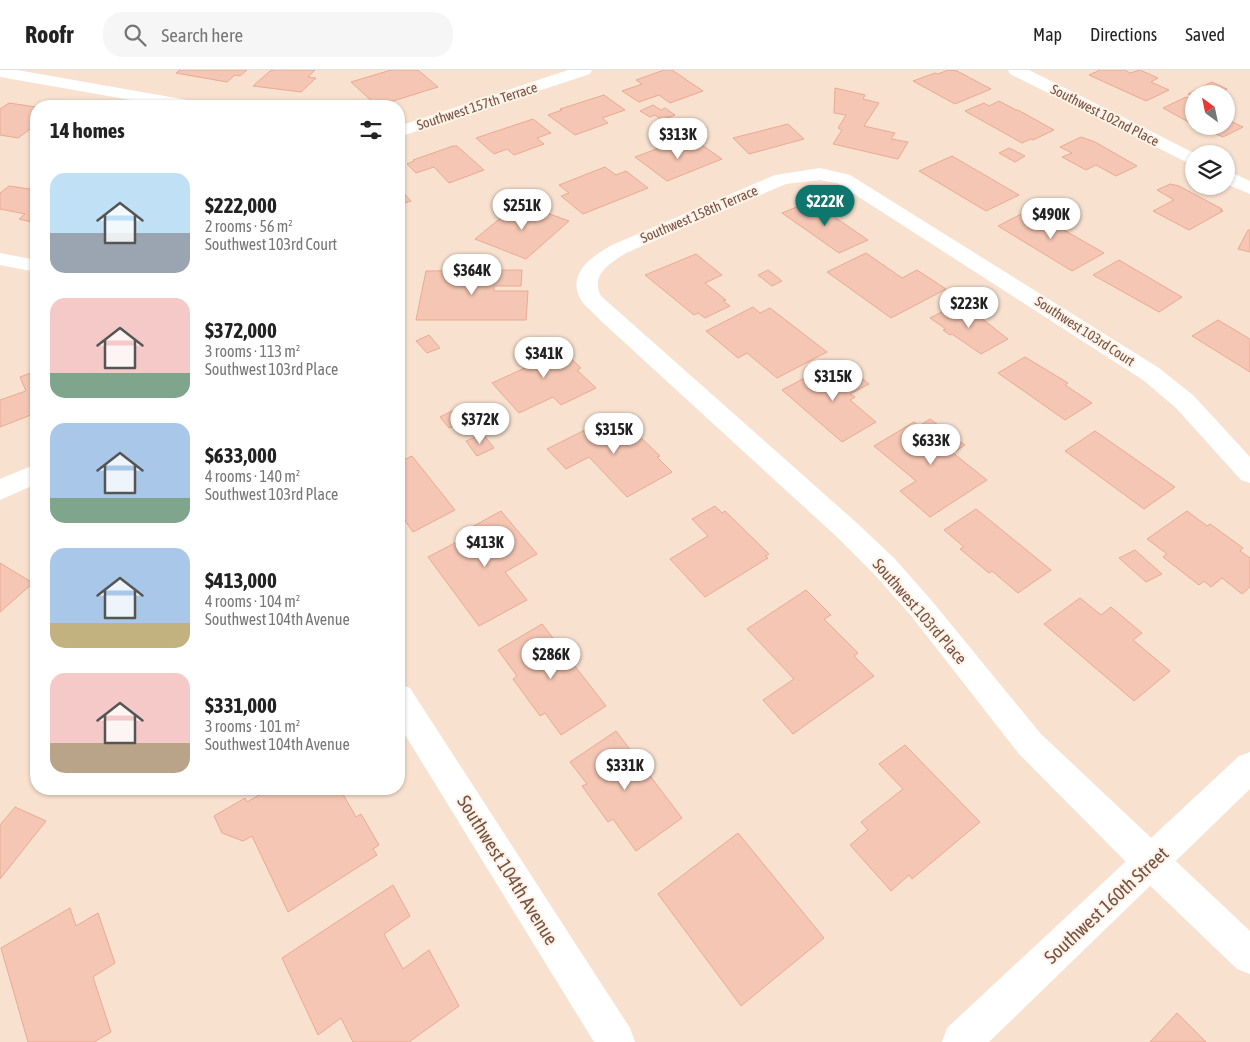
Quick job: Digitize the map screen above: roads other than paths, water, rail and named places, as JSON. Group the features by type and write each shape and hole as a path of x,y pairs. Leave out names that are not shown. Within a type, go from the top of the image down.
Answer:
{"street":[{"name":"Southwest 157th Terrace","path":"405,130 584,70"},
{"name":"Southwest 102nd Place","path":"1016,70 1185,155"},
{"path":"0,72 159,100"},
{"name":"Southwest 158th Terrace","path":"589,275 597,263 619,249 782,179 820,174"},
{"name":"Southwest 103rd Court","path":"820,174 851,182 1151,374 1185,402 1250,473"},
{"path":"1235,180 1250,188"},
{"path":"0,259 30,265"},
{"name":"Southwest 103rd Place","path":"589,275 587,283 591,298 848,531 922,609 1030,744 1151,863 1250,956"},
{"path":"0,490 30,476"},
{"name":"Southwest 104th Avenue","path":"405,708 616,1042"},
{"name":"Southwest 160th Street","path":"961,1042 1250,768"}]}
